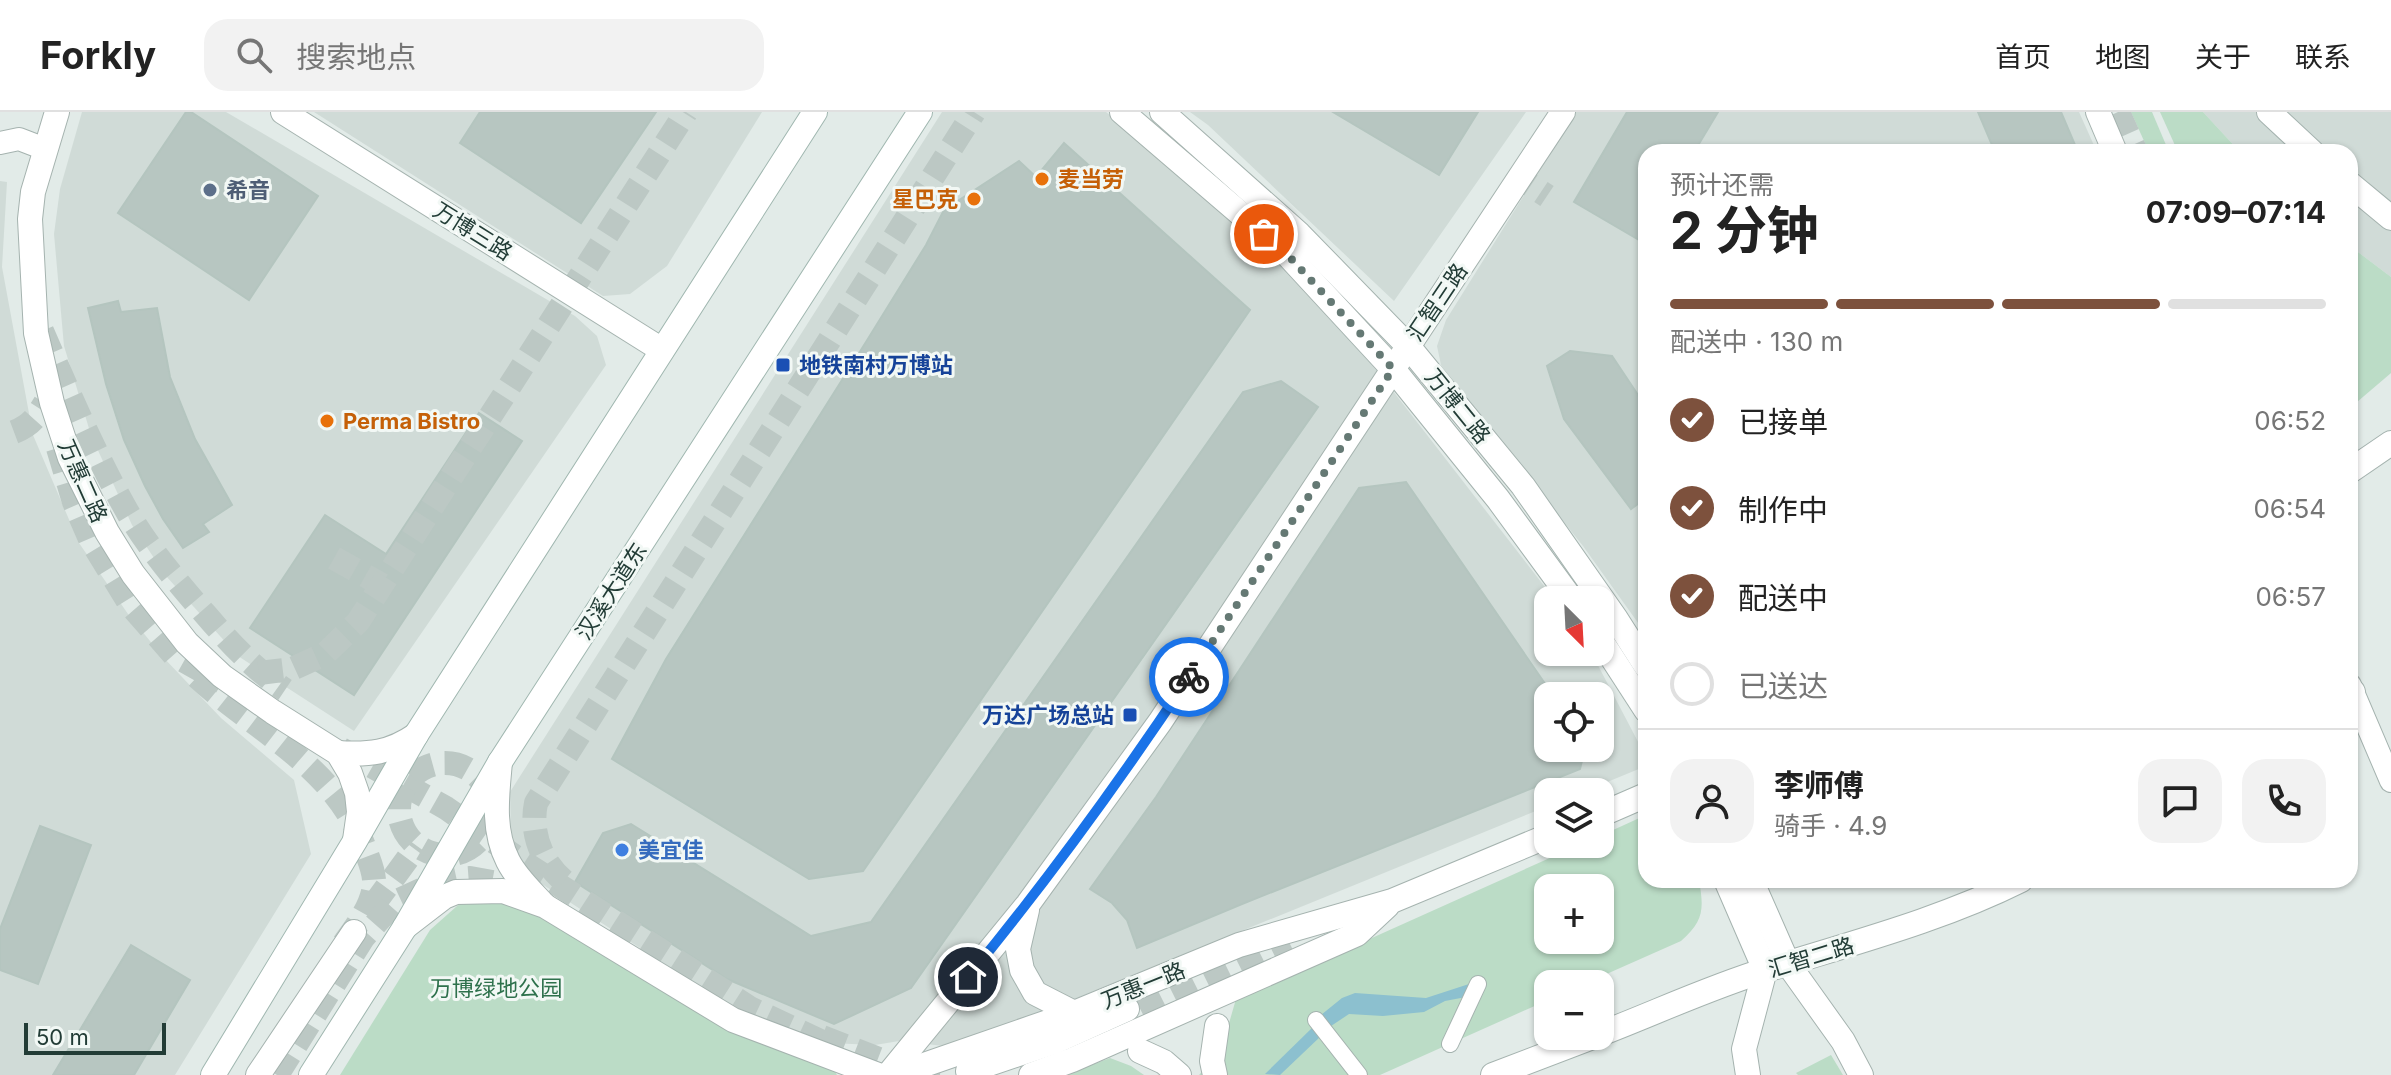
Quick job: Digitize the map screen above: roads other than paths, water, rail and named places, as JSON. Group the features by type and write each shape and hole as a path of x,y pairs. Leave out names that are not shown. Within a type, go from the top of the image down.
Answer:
{"street":[{"name":"万惠二路","path":"57,112 33,192 30,219 36,333 52,403 70,458 107,532 133,574 187,643 222,676 338,753"},
{"name":"万博三路","path":"283,112 662,350"},
{"path":"213,1075 416,735 815,112"},
{"name":"汉溪大道东","path":"311,1075 405,927 500,762 920,112"},
{"name":"万博二路","path":"1122,112 1284,251 1393,369 1498,499 1562,586"},
{"name":"万博二路","path":"1162,112 1299,234 1408,346 1523,486 1638,653"},
{"name":"汇智三路","path":"888,1075 1028,904 1160,722 1563,112"},
{"path":"2098,112 2112,144"},
{"path":"2269,112 2303,144"},
{"path":"0,143 19,139 45,149"},
{"path":"2358,191 2391,218"},
{"path":"2358,466 2391,443"},
{"path":"1614,661 1638,698"},
{"path":"2358,706 2391,781"},
{"path":"338,753 359,755 380,752 399,746 416,735"},
{"path":"338,753 357,793 359,812 355,841"},
{"path":"500,762 497,822 507,859 514,872 545,906"},
{"path":"1614,809 1638,798"},
{"name":"万惠一路","path":"895,1075 1074,1013 1239,945 1392,901 1534,842"},
{"path":"1731,888 1776,967 1843,1041 1861,1075"},
{"path":"1748,1075 1744,1049 1776,967 1753,888"},
{"name":"汇智二路","path":"1614,1029 1776,967 1882,935 2005,888"},
{"path":"405,927 444,897 456,892 503,891 545,906 733,1020 878,1075"},
{"path":"968,1071 1054,1042 1233,962 1392,901"},
{"name":"万惠一路","path":"1031,1075 1072,1060 1357,934 1392,901"},
{"path":"1028,904 1018,949 1022,970 1035,993 1074,1013"},
{"path":"258,1075 354,932"},
{"path":"1450,1044 1478,984"},
{"path":"1316,1020 1359,1075"},
{"path":"1215,1075 1212,1061 1217,1026"},
{"name":"汇智二路","path":"1493,1075 1558,1050"},
{"path":"1140,1051 1164,1062 1179,1075"}],"water":[{"path":"1469,984 1466,997 1445,1001 1424,1012 1383,1016 1349,1014 1331,1026 1321,1015 1342,998 1355,993 1426,998"},
{"path":"1314,1026 1321,1036 1280,1075 1265,1074"}],"tunnel":[{"path":"259,673 292,669 325,654 358,622 686,112"},
{"path":"564,881 549,865 539,846 535,825 536,803 974,112"},
{"path":"2118,112 2132,144"},
{"path":"1511,172 1547,196"},
{"path":"42,331 104,469 146,540 224,636 285,690"},
{"path":"14,432 32,421 45,403"},
{"path":"58,448 74,502 90,539 131,606 174,655 222,682"},
{"path":"334,558 382,585"},
{"path":"197,677 315,773 352,820 370,862 374,885 366,910 340,949"},
{"path":"341,749 446,808 520,860 750,1008 833,1047"},
{"path":"445,763 463,766 478,776 488,791 491,809 488,827 478,842 463,852 445,855 427,852 412,842 402,827 399,809 402,791 412,776 427,766 445,763"},
{"path":"372,907 417,846"},
{"path":"277,1075 363,938 395,902 434,884 457,879 470,878 509,885"},
{"path":"1109,1027 1287,938"},
{"path":"822,1037 910,1071 940,1075"}],"place":[{"name":"麦当劳","path":"1042,179"},
{"name":"希音","path":"210,190"},
{"name":"星巴克","path":"974,199"},
{"name":"地铁南村万博站","path":"783,365"},
{"name":"Perma Bistro","path":"327,421"},
{"name":"万达广场总站","path":"1130,715"},
{"name":"美宜佳","path":"622,850"}],"park label":[{"name":"万博绿地公园","path":"496,988"}]}
